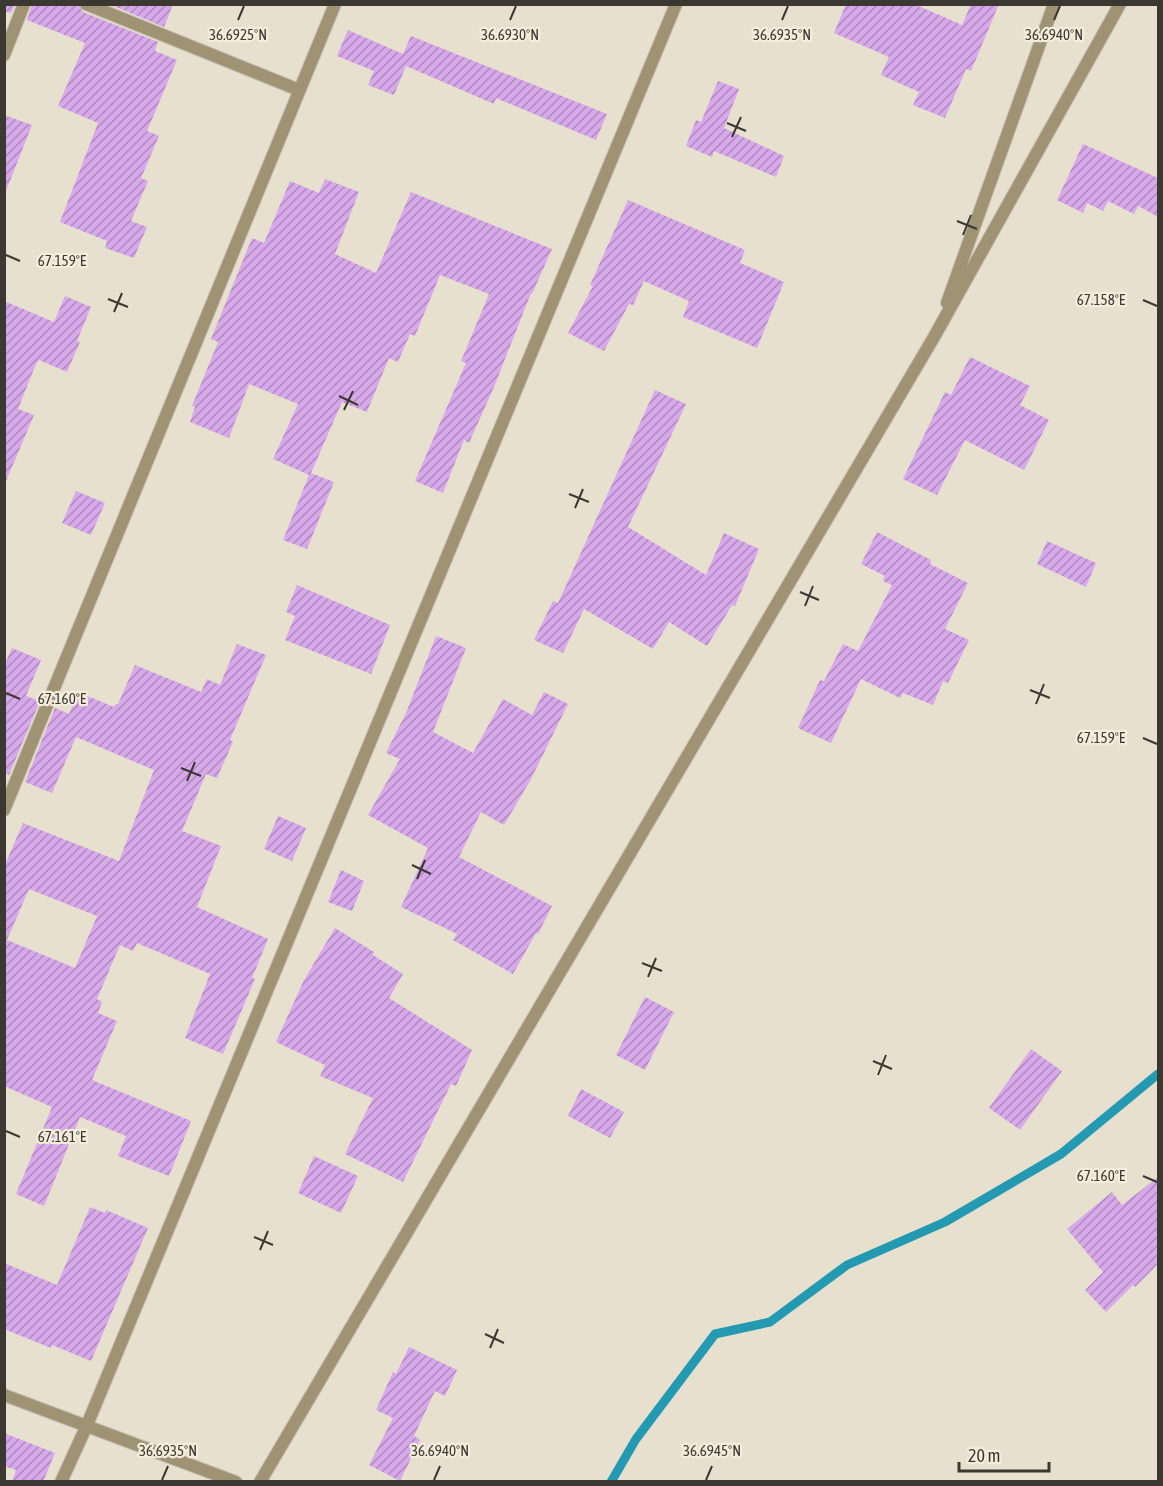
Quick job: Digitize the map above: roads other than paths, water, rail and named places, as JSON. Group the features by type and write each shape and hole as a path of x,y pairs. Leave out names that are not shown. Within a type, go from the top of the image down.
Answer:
{"street":[{"path":"4,55 24,4"},
{"path":"86,4 299,90"},
{"path":"4,810 335,4"},
{"path":"61,1482 87,1425 676,4"},
{"path":"934,337 1054,4"},
{"path":"260,1482 934,337 1120,4"},
{"path":"4,1395 236,1482"}],"waterway":[{"path":"611,1482 636,1439 715,1334 770,1322 847,1265 945,1222 1061,1154 1158,1074"}]}
